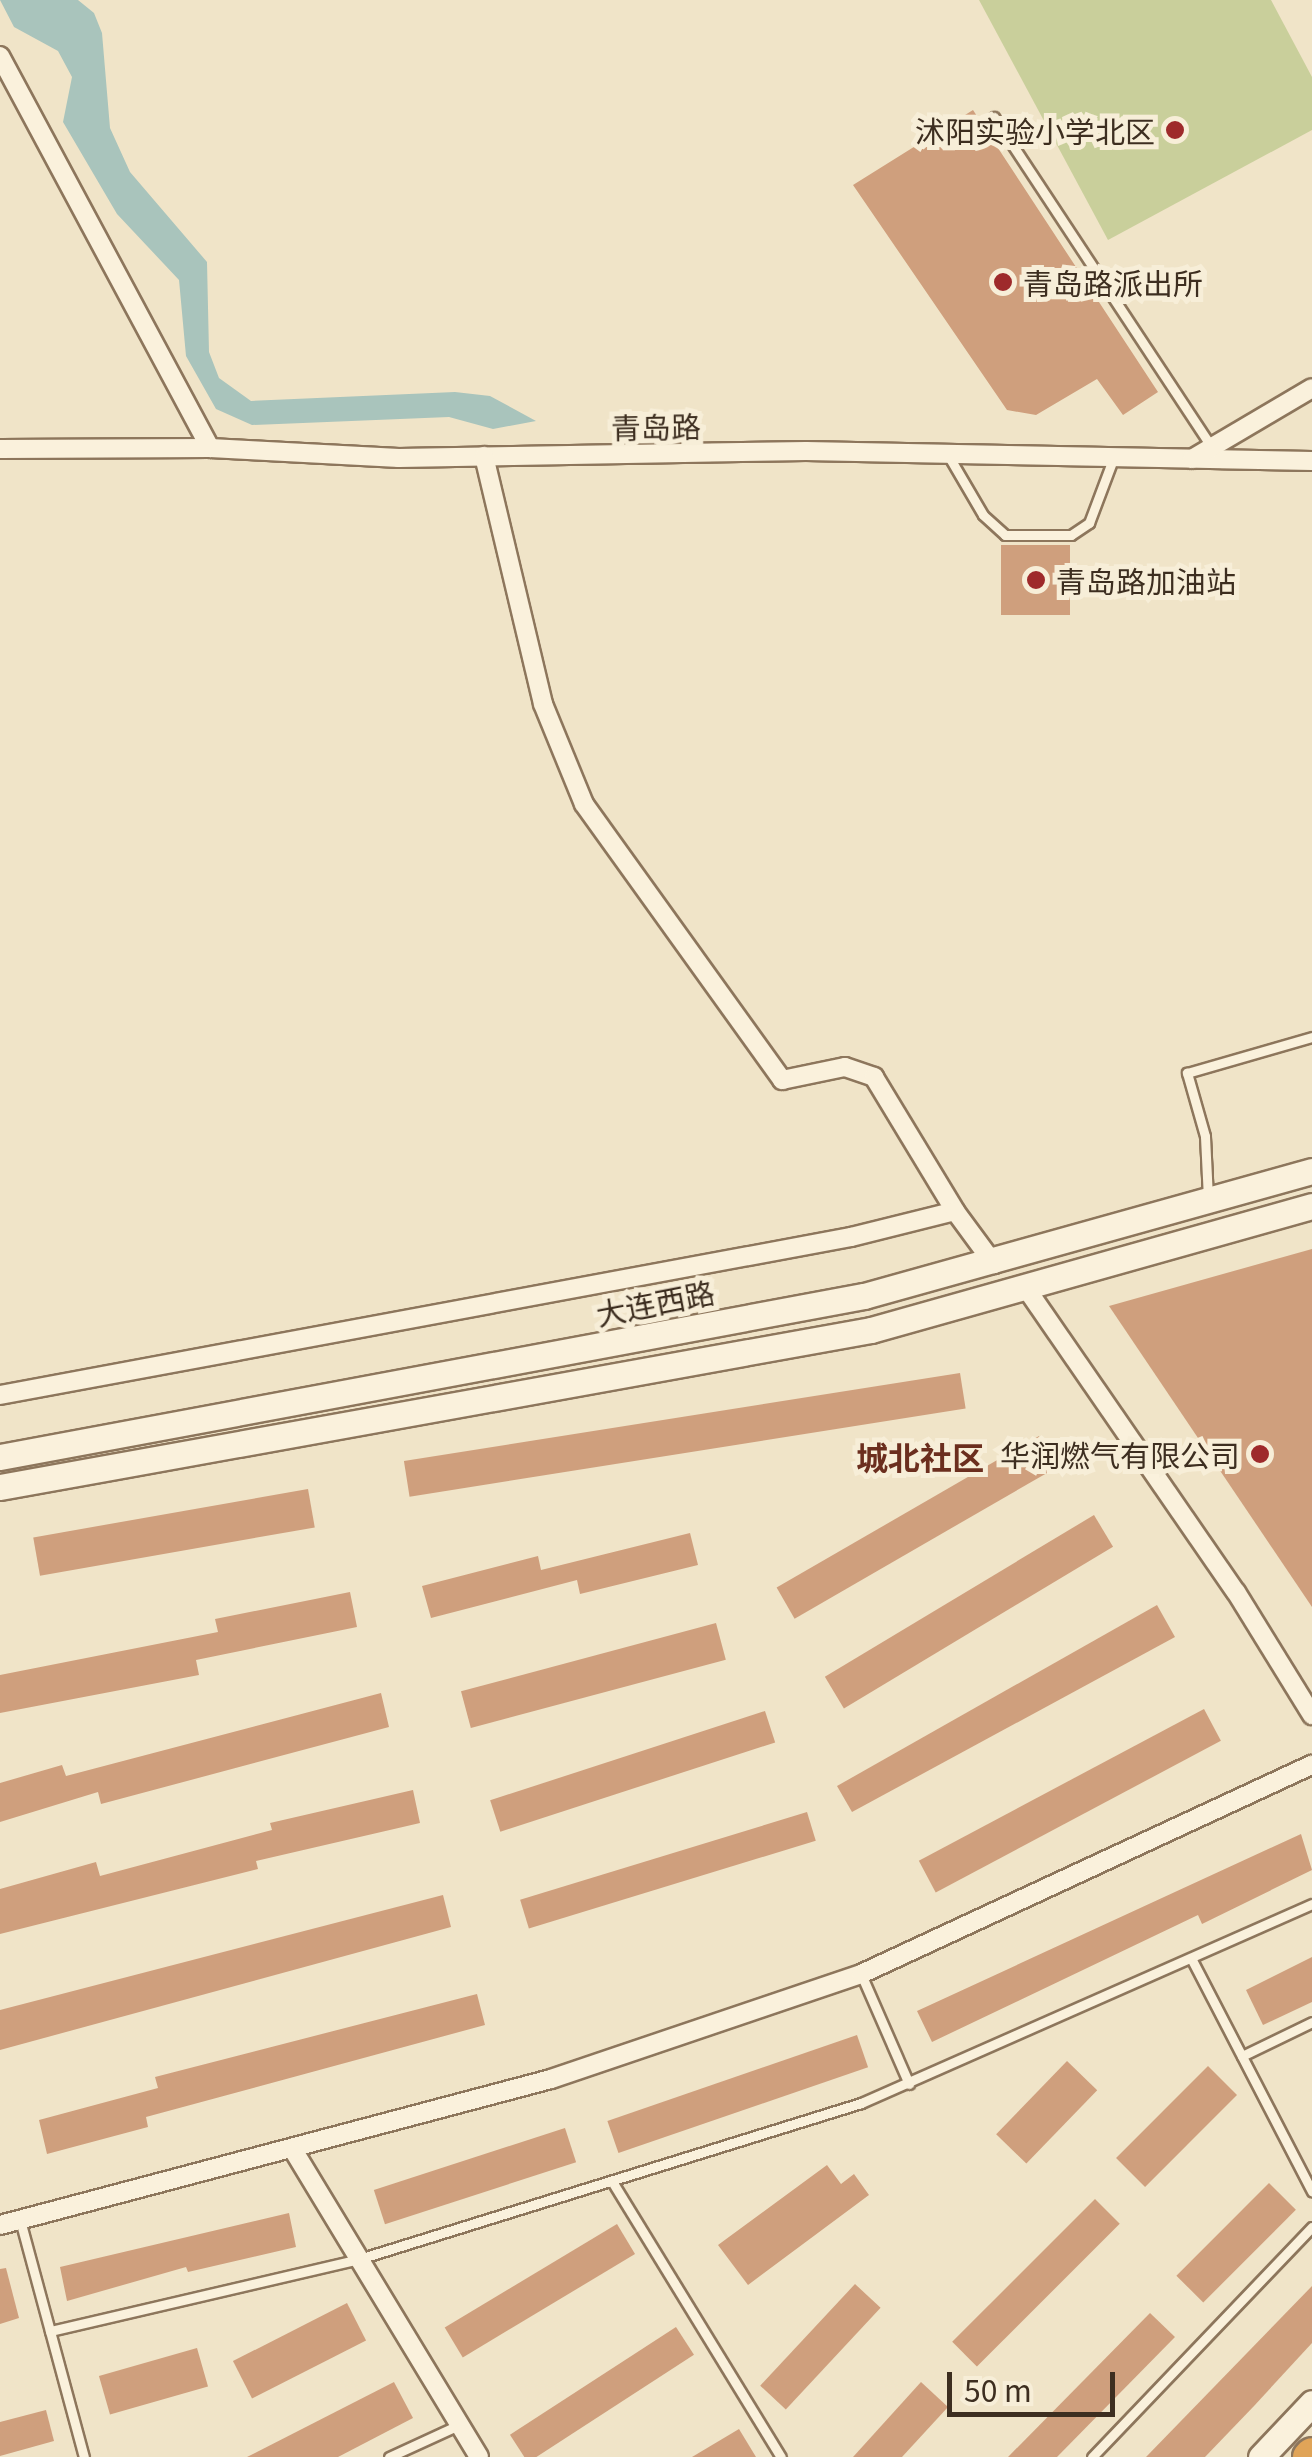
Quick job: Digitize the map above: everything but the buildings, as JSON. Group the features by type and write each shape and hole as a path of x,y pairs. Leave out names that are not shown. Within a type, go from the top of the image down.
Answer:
{"main road":[{"name":"大连西路","path":"0,1458 864,1296 994,1264 1312,1171"},
{"path":"0,1487 871,1330 1312,1206"},
{"path":"1261,2457 1312,2403"}],"street":[{"path":"0,56 210,448"},
{"path":"1188,462 1312,388"},
{"name":"青岛路","path":"0,448 210,448 484,456 948,455 1188,462 1312,461"},
{"path":"484,456 543,704 584,804 782,1080 845,1067 874,1076 955,1211 994,1264"},
{"path":"0,1395 831,1240 955,1211"},
{"path":"1026,1288 1236,1592 1312,1715"},
{"path":"0,2225 551,2080 862,1974 1312,1764"},
{"path":"292,2148 478,2457"}],"lane":[{"path":"994,117 1212,447"},
{"path":"948,455 983,514 1006,535 1071,535 1089,523 1113,459"},
{"path":"1208,1202 1205,1136 1187,1073 1312,1036"},
{"path":"50,2332 359,2259 613,2183 908,2084 1312,1904"},
{"path":"1191,1958 1312,2192"},
{"path":"862,1974 908,2084"},
{"path":"1242,2056 1312,2022"},
{"path":"613,2183 781,2457"},
{"path":"20,2220 84,2457"},
{"path":"1092,2457 1312,2228"},
{"path":"389,2457 459,2425"}],"green space":[{"path":"979,0 1271,0 1312,77 1312,130 1108,240"}],"water":[{"path":"0,0 78,0 94,13 102,33 110,128 130,172 207,262 209,352 219,378 251,401 455,392 490,396 536,421 493,429 449,417 252,425 216,409 186,356 179,280 117,214 63,122 72,77 58,51 14,27"}],"place":[{"name":"沭阳实验小学北区","path":"1175,130"},
{"name":"青岛路派出所","path":"1003,282"},
{"name":"青岛路加油站","path":"1036,580"},
{"name":"华润燃气有限公司","path":"1260,1454"}],"district":[{"name":"城北社区","path":"920,1456"}]}
